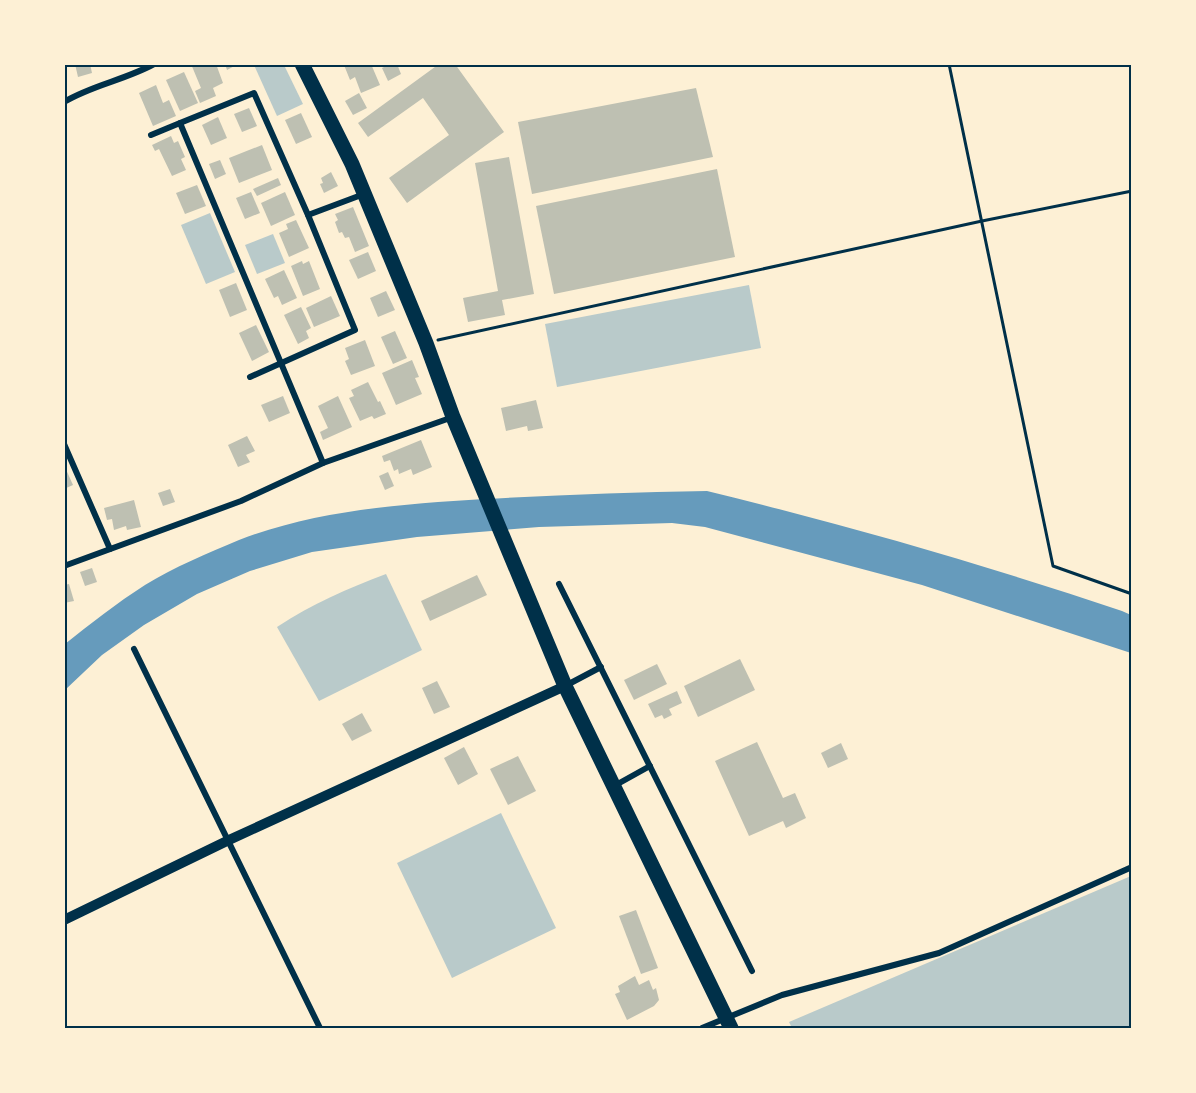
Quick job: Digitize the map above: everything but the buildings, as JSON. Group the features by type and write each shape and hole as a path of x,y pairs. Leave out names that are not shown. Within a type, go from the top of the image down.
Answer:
{"main road":[{"path":"302,64 352,164 426,343 453,417 565,686 729,1023"}],"street":[{"path":"64,102 81,92 139,73 154,64"},
{"path":"151,135 254,93 308,215 355,330 281,361 250,377"},
{"path":"180,123 323,463"},
{"path":"308,215 364,194"},
{"path":"64,566 241,501 323,463 453,417"},
{"path":"64,444 110,549"},
{"path":"559,584 752,971"},
{"path":"134,649 320,1029"},
{"path":"64,920 229,840 565,686 601,667"},
{"path":"614,786 650,766"},
{"path":"702,1029 729,1023 782,995 939,952 1131,867"}],"path":[{"path":"949,64 1053,566 1131,594"},
{"path":"426,343 1131,190"}],"shaded area":[{"path":"254,65 284,65 303,104 277,116"},
{"path":"210,213 235,272 206,284 181,225"},
{"path":"273,234 285,263 257,274 245,245"},
{"path":"749,285 761,348 557,387 545,324"},
{"path":"386,574 422,650 319,701 277,627 330,597"},
{"path":"501,813 556,928 452,978 397,863"},
{"path":"1131,876 1131,1028 792,1028 789,1022"}],"water":[{"path":"707,491 916,546 1122,611 1131,615 1131,653 922,585 705,527 672,523 539,527 417,537 312,552 250,571 197,594 144,625 102,655 65,690 65,644 85,628 145,585 168,572 239,540 269,530 329,515 422,503 567,495"}]}
